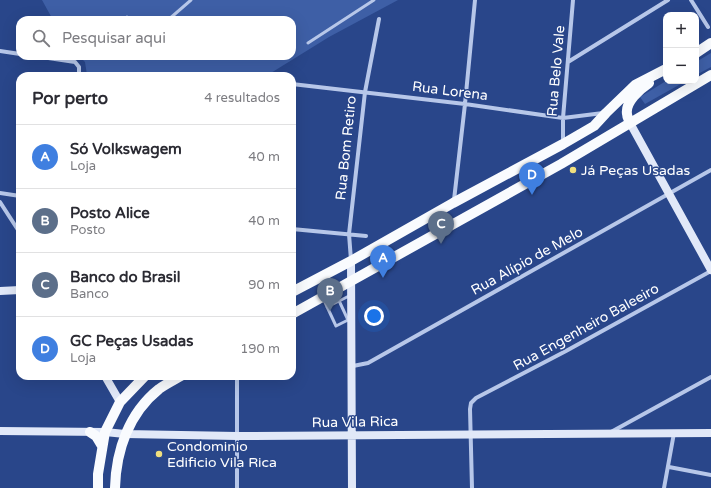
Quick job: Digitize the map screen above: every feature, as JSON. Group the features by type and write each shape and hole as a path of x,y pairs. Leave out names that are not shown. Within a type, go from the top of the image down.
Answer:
{"main road":[{"path":"699,51 711,43"},
{"path":"296,290 352,261 594,126 635,85 663,71"},
{"path":"630,123 626,113 628,104 644,87 663,74"},
{"path":"296,312 561,164 711,76"},
{"path":"98,488 98,474 105,432 120,402 141,380"},
{"path":"115,488 117,462 125,434 139,409 159,389 174,380"},
{"path":"90,432 96,436 102,446"}],"street":[{"path":"454,203 475,0"},
{"name":"Rua Belo Vale","path":"563,144 563,118 573,0"},
{"path":"568,62 668,0"},
{"path":"691,0 708,27"},
{"name":"Rua Bom Retiro","path":"352,488 353,366 350,319 352,261 349,234 365,92 379,19"},
{"path":"0,51 16,53"},
{"path":"65,60 78,64 79,72"},
{"name":"Rua Lorena","path":"296,84 465,104 563,118 606,113"},
{"path":"630,123 711,270"},
{"name":"Rua Alípio de Melo","path":"353,366 368,363 711,170"},
{"path":"0,193 16,195"},
{"path":"0,202 16,227"},
{"path":"296,229 366,236"},
{"name":"Rua Engenheiro Baleeiro","path":"472,434 470,409 471,403 476,398 566,351 711,270"},
{"path":"0,291 16,290"},
{"path":"609,434 711,377"},
{"path":"107,380 120,402"},
{"path":"236,380 237,488"},
{"name":"Rua Vila Rica","path":"0,431 105,432 125,434 237,436 353,436 360,434 711,433"},
{"path":"664,488 674,433"},
{"path":"472,434 472,488"},
{"path":"668,466 711,475"}],"lane":[{"path":"173,16 191,0"},
{"path":"308,43 374,0"},
{"path":"322,296 336,326 350,319 334,290"},
{"path":"327,307 351,295"}],"shaded area":[{"path":"42,0 398,0 329,37 296,57 296,16 51,16"},
{"path":"711,53 711,67 699,73 699,60"},
{"path":"83,60 292,60 272,72 87,72 85,62"},
{"path":"663,83 681,84 645,104 640,97"}],"place":[{"name":"Já Peças Usadas","path":"573,170"},
{"name":"GC Peças Usadas","path":"532,195"},
{"name":"Banco do Brasil","path":"441,244"},
{"name":"Só Volkswagem","path":"383,278"},
{"name":"Posto Alice","path":"330,311"},
{"name":"Condominio Edificio Vila Rica","path":"159,454"}]}
